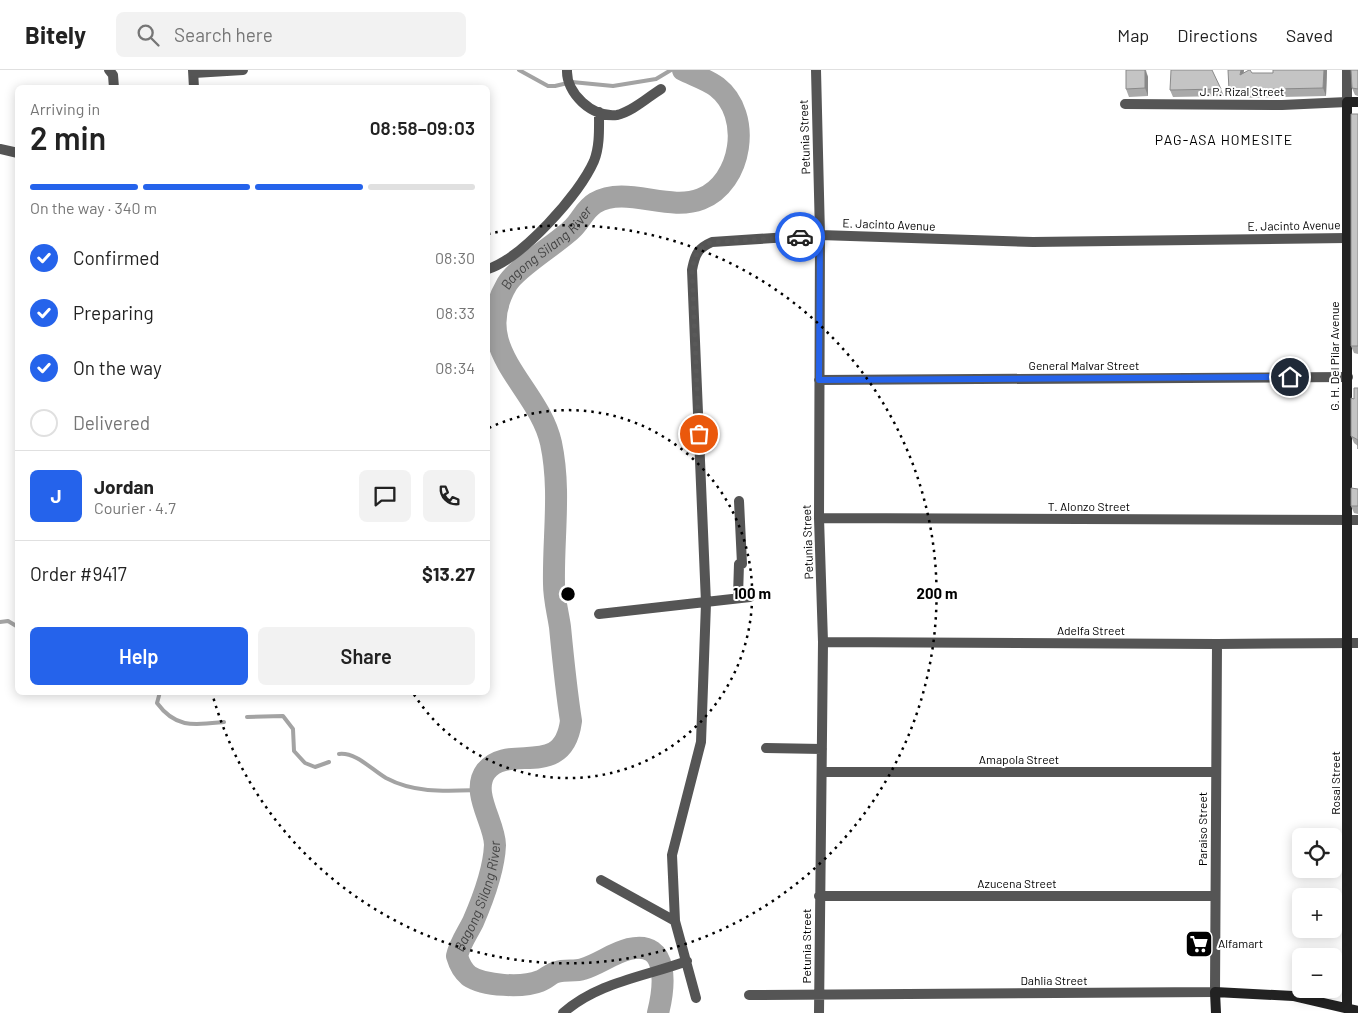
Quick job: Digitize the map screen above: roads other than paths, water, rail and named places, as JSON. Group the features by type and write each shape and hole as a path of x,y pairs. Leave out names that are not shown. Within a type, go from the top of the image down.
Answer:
{"street":[{"path":"109,70 114,85"},
{"path":"194,85 193,72 243,70"},
{"name":"Petunia Street","path":"816,70 820,235 819,518 824,642 819,896 819,1013"},
{"name":"G. H. Del Pilar Avenue","path":"1347,70 1348,377 1353,520 1354,643"},
{"path":"567,79 575,97 599,112 617,114 626,112 661,89"},
{"name":"J. P. Rizal Street","path":"1125,104 1282,105 1358,102"},
{"path":"490,268 505,262 544,227 576,190 594,160 598,146 599,112"},
{"path":"0,149 15,152"},
{"name":"E. Jacinto Avenue","path":"696,998 675,922 672,855 701,742 706,603 692,270 694,257 700,247 712,242 820,235 1033,242 1347,238"},
{"name":"General Malvar Street","path":"819,380 1348,377"},
{"path":"738,596 739,564 742,564 739,500"},
{"name":"T. Alonzo Street","path":"819,518 1353,520"},
{"path":"599,614 706,603 738,596 750,597"},
{"name":"Adelfa Street","path":"824,642 1354,643"},
{"name":"Rosal Street","path":"1347,1010 1354,643"},
{"name":"Paraiso Street","path":"1216,1013 1217,644"},
{"path":"766,748 822,749"},
{"name":"Amapola Street","path":"822,772 1216,772"},
{"path":"601,880 675,922"},
{"name":"Azucena Street","path":"819,896 1216,896"},
{"path":"563,1013 591,992 687,961"},
{"name":"Dahlia Street","path":"749,995 1216,992 1293,996 1358,1011"}],"waterway":[{"path":"519,70 548,86 572,82 613,86 656,79 671,70"},
{"name":"Bagong Silang River","path":"658,1013 663,980 661,968 658,959 652,951 643,948 629,949 583,969 560,971 540,981 524,985 494,984 469,976 457,956 484,894 494,855 494,836 484,808 481,788 482,779 486,771 496,763 508,759 547,756 558,750 566,739 571,721 554,590 556,478 551,443 544,422 500,348 496,329 497,307 512,277 566,234 576,225 588,208 595,203 607,198 620,197 675,203 688,202 701,199 715,191 726,179 734,164 738,148 739,131 735,114 728,99 717,87 683,70"},
{"path":"0,622 8,621 15,625"},
{"path":"159,695 157,703 171,717 179,721 195,724 224,722"},
{"path":"247,717 283,716 293,729 294,751 305,763 315,767 329,762"},
{"path":"339,754 352,756 386,778 409,787 432,790 481,790"}],"place":[{"name":"Alfamart","path":"1199,944"}],"district":[{"name":"PAG-ASA HOMESITE","path":"1224,140"}]}
